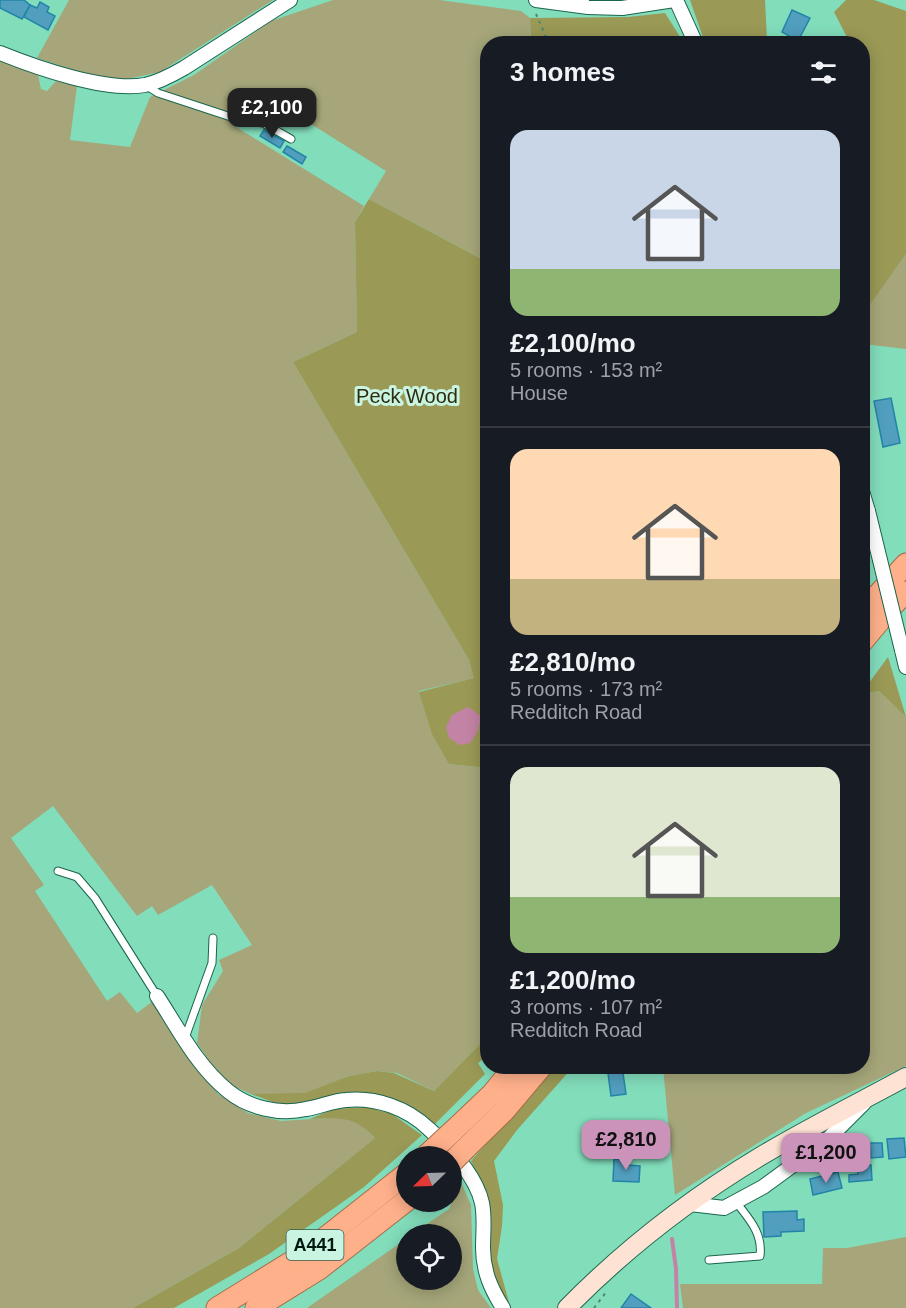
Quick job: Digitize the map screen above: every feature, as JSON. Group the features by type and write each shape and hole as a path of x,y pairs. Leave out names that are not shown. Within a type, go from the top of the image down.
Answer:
{"highway":[{"path":"870,603 906,564"},
{"path":"870,632 906,592"},
{"path":"458,1146 493,1093 509,1074"},
{"path":"458,1146 504,1111 535,1074"},
{"name":"A441","path":"217,1308 306,1253 396,1182"},
{"name":"A441","path":"256,1308 319,1269 396,1209"}],"main road":[{"path":"567,1308 653,1230 690,1204 760,1157 906,1077"}],"street":[{"path":"0,53 44,70 116,85 144,85 184,68 290,0"},
{"path":"535,5 622,8 675,0 692,36"},
{"path":"870,519 906,667"},
{"path":"157,996 184,1038 214,1078 242,1100 256,1106 286,1111 302,1110 344,1100 363,1099 394,1107 429,1129 467,1171 477,1190 484,1221 485,1269 493,1291 503,1308"},
{"path":"690,1204 724,1208 763,1187 826,1141 872,1095"}],"lane":[{"path":"144,85 158,93 240,120 263,123 291,139"},
{"path":"58,871 77,877 88,890 115,927 157,996"},
{"path":"184,1038 212,963 213,938"},
{"path":"709,1260 760,1256 761,1245 758,1232 736,1202"}],"path":[{"path":"535,5 546,36"}],"green space":[{"path":"69,0 273,0 160,72 127,79 92,76 37,58"},
{"path":"333,0 439,0 521,11 530,18 531,36 480,36 480,258 369,199 386,171 271,99 261,114 244,103 233,125 364,206 355,222 357,332 293,362 469,660 475,678 419,691 449,764 480,767 480,1044 434,1091 397,1073 377,1071 349,1076 305,1094 251,1094 224,1082 197,1043 202,1005 223,971 219,960 252,945 212,885 158,915 152,906 137,916 53,806 11,838 44,885 35,891 107,1001 120,992 137,1013 153,1001 218,1094 248,1113 281,1121 344,1117 359,1123 375,1138 239,1248 133,1308 0,1308 0,61 38,75 41,89 47,91 56,81 77,86 70,140 130,147 150,97 194,75 271,21"},
{"path":"690,0 765,0 767,36 703,36"},
{"path":"846,0 874,0 906,11 906,254 870,305 870,36 846,36 834,12"},
{"path":"665,13 680,36 531,36 530,18 628,17"},
{"name":"Peck Wood","path":"369,199 480,258 480,767 449,764 432,734 419,692 474,678 469,660 293,362 357,332 355,222"},
{"path":"906,254 906,349 870,345 870,305"},
{"path":"888,657 906,717 879,691 870,693 870,681"},
{"path":"879,691 906,717 906,1066 806,1113 675,1195 664,1074 870,1074 870,693"},
{"path":"480,1044 480,1061 478,1063 480,1074 485,1074 433,1126 410,1109 278,1104 251,1094 305,1093 349,1076 377,1071 394,1073 434,1091"},
{"path":"547,1074 567,1074 517,1130 494,1161 503,1205 497,1259 510,1306 493,1278 489,1259 491,1229 487,1193 471,1161"},
{"path":"367,1107 392,1114 422,1135 410,1146 396,1146 396,1158 364,1187 269,1254 174,1308 133,1308 239,1248 375,1138 353,1122 330,1118 310,1119 333,1109"},
{"path":"462,1184 471,1205 473,1269 478,1290 491,1308 307,1308 396,1246 396,1290 462,1290 462,1224 427,1224 445,1212 462,1212"},
{"path":"906,1237 906,1308 683,1308 680,1284 822,1284 823,1248 847,1248"}],"shaded area":[{"path":"468,707 480,715 478,731 470,743 460,745 449,738 446,727 452,715"}],"building":[{"path":"0,0 24,0 30,5 22,19 0,8"},
{"path":"40,2 49,7 47,12 55,16 48,30 24,17 30,5 37,8"},
{"path":"792,10 810,18 801,36 789,36 782,32"},
{"path":"264,130 284,141 280,148 260,136"},
{"path":"287,146 306,157 302,164 283,152"},
{"path":"891,398 900,443 883,447 874,401"},
{"path":"608,1074 623,1074 626,1094 611,1096"},
{"path":"904,1138 906,1157 889,1159 887,1139"},
{"path":"870,1143 882,1143 883,1157 871,1158"},
{"path":"614,1159 629,1159 628,1165 640,1166 639,1182 613,1181"},
{"path":"871,1165 872,1180 849,1182 849,1175 858,1174 857,1166"},
{"path":"838,1172 842,1188 813,1195 810,1179"},
{"path":"797,1211 797,1220 804,1219 804,1231 781,1232 781,1236 764,1237 763,1212"},
{"path":"631,1294 651,1308 621,1308"}],"waterway":[{"path":"672,1239 676,1269 677,1308"}]}
